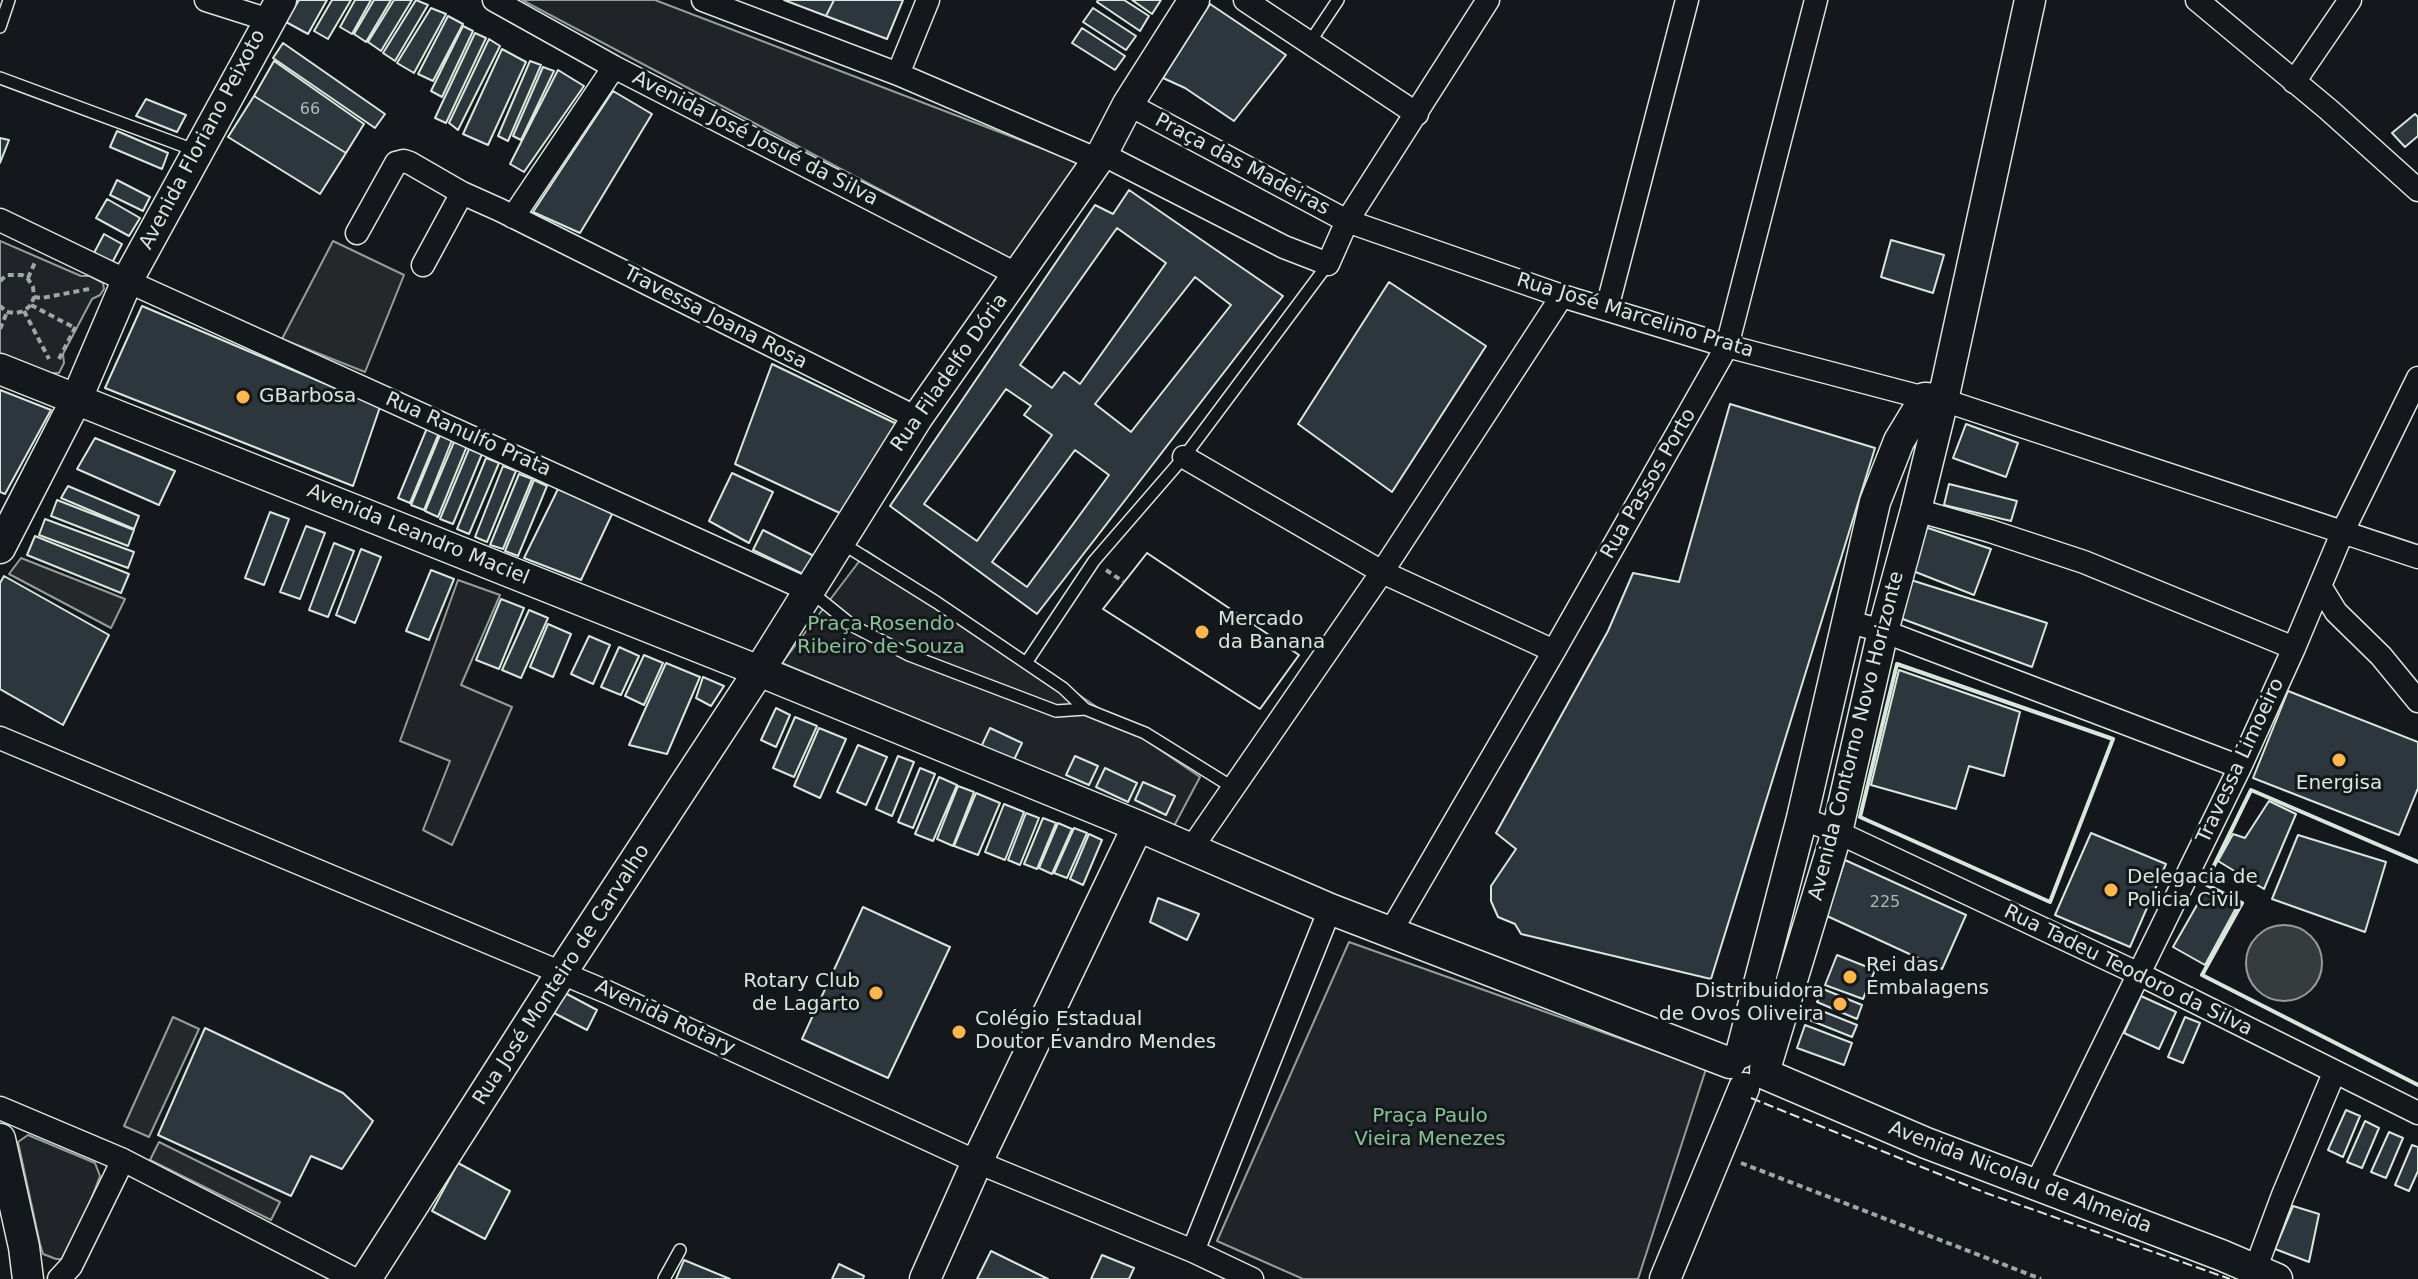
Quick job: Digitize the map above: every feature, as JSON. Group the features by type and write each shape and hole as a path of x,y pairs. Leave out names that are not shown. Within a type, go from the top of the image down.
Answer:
{"main road":[{"name":"Rua Filadelfo Dória","path":"808,590 917,418 1099,157 1128,104 1194,0"},
{"path":"1934,399 2030,0"},
{"name":"Avenida Floriano Peixoto","path":"0,548 14,514 77,398 127,281 275,10"},
{"name":"Avenida Leandro Maciel","path":"0,369 759,671"},
{"name":"Avenida Contorno Novo Horizonte","path":"1749,1069 1802,818 1875,502 1899,441 1934,399"},
{"name":"Avenida Contorno Novo Horizonte","path":"1749,1069 1837,832 1883,631 1916,510 1930,447 1934,399"},
{"path":"808,590 759,671 1138,826 1330,909 1749,1069 1665,1279"},
{"name":"Rua José Monteiro de Carvalho","path":"366,1279 759,671"},
{"path":"925,1279 977,1162 1138,826"},
{"name":"Avenida Nicolau de Almeida","path":"1749,1069 1926,1143 2266,1275"},
{"path":"0,1139 28,1279"}],"street":[{"path":"206,0 275,10"},
{"name":"Avenida José Josué da Silva","path":"494,0 614,67 1018,275"},
{"path":"703,0 898,74 1099,157 1284,247 1328,264"},
{"path":"898,74 928,0"},
{"path":"1245,0 1417,114"},
{"path":"1347,221 1488,0"},
{"path":"1607,308 1687,0"},
{"name":"Rua Passos Porto","path":"1391,931 1727,346 1816,0"},
{"path":"2197,0 2329,110 2418,190"},
{"path":"2294,82 2350,0"},
{"path":"513,217 614,67"},
{"name":"Praça das Madeiras","path":"1128,104 1347,221 1328,264"},
{"name":"Travessa Joana Rosa","path":"357,233 387,177 399,162 410,163 462,193 917,418"},
{"path":"423,265 462,193"},
{"name":"Rua Ranulfo Prata","path":"0,220 127,281 808,590"},
{"name":"Rua José Marcelino Prata","path":"1347,221 1562,296 1727,346 1934,399 2418,557"},
{"path":"1191,849 1382,572 1562,296"},
{"name":"Travessa Limoeiro","path":"2036,1184 2240,767 2343,531 2418,378"},
{"path":"1184,457 1382,572 1554,651"},
{"path":"1916,510 2084,562 2294,648"},
{"path":"2320,586 2336,612 2381,656 2418,701"},
{"path":"1846,621 1883,631 2240,767"},
{"name":"Avenida Rotary","path":"0,738 562,972 977,1162 1193,1251"},
{"name":"Rua Tadeu Teodoro da Silva","path":"1802,818 2139,974 2418,1113"},
{"path":"1252,1279 1193,1251 1330,909"},
{"path":"2266,1275 2283,1195 2334,1073"},
{"path":"0,1108 123,1160 354,1279"},
{"path":"59,1279 71,1266 123,1160"}],"lane":[{"path":"0,27 9,0"},
{"path":"1310,42 1338,0"},
{"path":"0,78 197,151"},
{"path":"1026,663 1094,561 1184,457 1328,264"},
{"path":"839,541 1063,688 1085,709 1145,733 1232,787"},
{"path":"808,590 853,626 909,655 1056,711 1085,709"},
{"path":"664,1279 680,1250"}],"path":[{"path":"28,279 37,258"},
{"path":"0,279 14,274 28,279 34,297 24,311 7,312 0,306"},
{"path":"34,297 91,293"},
{"path":"31,305 75,328"},
{"path":"24,311 49,359"},
{"path":"0,329 7,312"},
{"path":"59,359 80,317"},
{"path":"1738,1162 2041,1279"}],"green space":[{"path":"522,0 655,0 1083,164 1011,259"},
{"path":"0,241 103,283 104,289 92,299 63,354 64,363 59,373 49,373 0,354"},
{"name":"Praça Rosendo Ribeiro de Souza","path":"867,551 1200,777 1173,828 782,663"},
{"path":"458,580 500,595 461,685 512,707 452,845 423,830 450,761 400,741"},
{"name":"Praça Paulo Vieira Menezes","path":"1349,942 1706,1069 1638,1279 1303,1279 1217,1241"},
{"path":"28,1135 95,1163 100,1176 70,1255 64,1259 43,1254 40,1244 18,1142"}],"shaded area":[{"path":"333,241 404,275 365,372 282,339"},
{"path":"21,558 125,599 111,628 9,574"},
{"path":"2284,925 2298,928 2311,936 2319,949 2322,963 2319,977 2311,990 2298,998 2284,1001 2270,998 2257,990 2249,977 2246,963 2249,949 2257,936 2270,928"},
{"path":"173,1017 199,1029 149,1137 124,1126"},
{"path":"159,1142 280,1202 271,1220 150,1160"}],"building":[{"path":"299,0 327,0 308,34 286,22"},
{"path":"332,0 351,0 328,39 314,31"},
{"path":"355,0 371,0 352,34 340,27"},
{"path":"374,0 391,0 366,42 354,34"},
{"path":"394,0 412,0 381,51 368,42"},
{"path":"416,0 428,5 395,61 383,53"},
{"path":"784,0 834,0 826,16"},
{"path":"834,0 903,0 887,39 826,16"},
{"path":"1098,0 1124,0 1149,16 1140,31"},
{"path":"1132,0 1161,0 1152,14"},
{"path":"1210,4 1286,55 1234,121 1185,88 1163,78"},
{"path":"431,8 446,14 414,73 397,63"},
{"path":"1093,8 1136,36 1126,50 1083,22"},
{"path":"448,16 463,24 433,81 418,74"},
{"path":"463,26 473,31 442,97 431,91"},
{"path":"1082,28 1125,56 1115,70 1072,43"},
{"path":"475,33 486,38 446,123 435,118"},
{"path":"489,39 500,46 458,130 449,123"},
{"path":"283,43 385,114 375,128 273,58"},
{"path":"502,49 526,62 488,145 463,134"},
{"path":"274,61 364,124 346,153 254,96"},
{"path":"530,61 541,65 508,141 498,136"},
{"path":"543,67 554,71 521,140 513,136"},
{"path":"558,70 584,86 524,172 510,164"},
{"path":"613,91 652,114 580,233 533,212"},
{"path":"254,96 346,153 320,194 228,137"},
{"path":"146,99 186,115 177,132 136,116"},
{"path":"2415,114 2418,117 2418,136 2405,147 2392,133"},
{"path":"117,131 168,153 162,169 110,147"},
{"path":"0,138 9,140 0,163"},
{"path":"117,180 150,197 143,211 110,195"},
{"path":"1129,190 1283,296 1037,614 890,506 1095,205 1113,214","holes":["1117,228 1166,263 1080,384 1064,372 1052,388 1020,365","1195,277 1231,305 1131,432 1095,404","1006,389 1031,406 1024,415 1052,435 977,541 924,504","1075,450 1109,475 1027,587 992,562"]},
{"path":"107,199 140,218 129,236 96,218"},
{"path":"104,234 122,244 112,263 94,253"},
{"path":"1891,240 1944,255 1933,293 1881,277"},
{"path":"1389,282 1486,346 1392,492 1298,424"},
{"name":"GBarbosa","path":"142,306 380,407 353,486 105,388"},
{"path":"772,364 903,427 844,515 735,464"},
{"path":"0,390 51,410 5,494 0,492"},
{"path":"1730,404 1875,448 1711,979 1521,934 1515,924 1498,917 1491,901 1491,886 1516,849 1496,833 1608,631 1633,573 1679,582"},
{"path":"1966,424 2018,443 2006,477 1953,458"},
{"path":"427,428 439,433 410,503 398,498"},
{"path":"440,435 452,440 424,510 411,505"},
{"path":"95,438 175,471 159,505 77,469"},
{"path":"454,442 467,446 438,517 425,511"},
{"path":"469,449 482,454 453,524 440,519"},
{"path":"486,458 499,463 469,534 457,529"},
{"path":"503,466 516,471 487,542 475,537"},
{"path":"732,473 773,492 749,543 709,521"},
{"path":"519,474 532,479 503,549 490,545"},
{"path":"534,480 547,486 518,556 505,551"},
{"path":"1949,484 2017,501 2011,521 1944,505"},
{"path":"68,486 139,516 134,529 61,498"},
{"path":"558,489 613,512 581,580 524,558"},
{"path":"57,500 134,530 128,546 51,516"},
{"path":"270,512 289,519 264,585 245,578"},
{"path":"45,519 134,552 128,568 39,535"},
{"path":"306,526 325,533 300,599 280,592"},
{"path":"1925,527 1991,549 1974,595 1913,571"},
{"path":"763,530 814,556 805,575 753,550"},
{"path":"35,536 129,574 121,593 27,555"},
{"path":"334,543 354,551 328,617 309,610"},
{"path":"361,549 381,557 355,623 336,615"},
{"name":"Mercado da Banana","path":"1147,553 1299,655 1260,709 1103,609"},
{"name":"Mercado da Banana","path":"1147,553 1299,655 1260,709 1103,609"},
{"path":"431,570 454,579 429,640 406,631"},
{"path":"4,576 109,635 63,725 0,689 0,583"},
{"path":"1911,580 2047,623 2032,667 1900,618"},
{"path":"501,599 524,608 499,669 476,660"},
{"path":"529,610 548,618 521,678 502,670"},
{"path":"548,624 571,634 553,677 530,667"},
{"path":"589,636 610,645 593,684 571,674"},
{"path":"619,647 639,656 621,695 601,687"},
{"path":"644,655 663,663 644,705 625,696"},
{"path":"666,663 700,677 667,754 629,745"},
{"path":"1899,670 2020,712 2004,776 1969,766 1956,809 1871,785"},
{"path":"703,677 724,686 711,706 696,698"},
{"name":"Energisa","path":"2288,691 2418,742 2418,788 2399,835 2253,778"},
{"path":"776,708 790,715 776,747 761,740"},
{"path":"795,717 817,726 794,777 773,768"},
{"path":"819,728 846,739 820,798 794,786"},
{"path":"990,728 1022,743 1013,762 981,747"},
{"path":"858,745 887,757 866,805 837,792"},
{"path":"898,756 914,762 892,816 876,809"},
{"path":"1075,756 1098,766 1089,785 1066,775"},
{"path":"920,768 935,774 913,828 898,822"},
{"path":"1105,768 1137,783 1128,802 1096,787"},
{"path":"939,777 957,785 933,841 915,834"},
{"path":"1143,782 1175,796 1166,815 1135,800"},
{"path":"958,786 974,792 953,846 937,839"},
{"path":"976,793 1000,803 978,855 954,846"},
{"path":"2269,801 2296,814 2264,889 2218,861 2233,834 2245,838"},
{"path":"1004,804 1024,812 1005,860 985,852"},
{"path":"1026,813 1039,818 1020,865 1008,860"},
{"path":"1043,818 1056,823 1037,869 1024,864"},
{"path":"1058,823 1072,829 1052,874 1039,868"},
{"path":"1074,828 1087,833 1067,878 1054,873"},
{"name":"Delegacia de Policia Civil","path":"2091,833 2166,864 2130,947 2055,915"},
{"path":"1089,834 1102,840 1083,885 1070,879"},
{"path":"2298,835 2386,862 2365,932 2272,899"},
{"path":"1845,860 1966,915 1942,969 1827,916"},
{"path":"2205,891 2236,908 2205,965 2173,947"},
{"path":"1158,898 1199,914 1187,940 1150,922"},
{"name":"Rotary Club de Lagarto","path":"863,907 950,947 888,1078 802,1039"},
{"name":"Rei das Embalagens","path":"1837,955 1875,970 1863,999 1825,985"},
{"name":"Distribuidora de Ovos Oliveira","path":"1823,989 1862,1005 1857,1019 1817,1002"},
{"path":"565,993 597,1010 587,1030 554,1013"},
{"path":"2141,996 2176,1012 2159,1049 2124,1033"},
{"path":"1812,1007 1857,1025 1852,1037 1807,1019"},
{"path":"2185,1017 2200,1023 2183,1063 2168,1057"},
{"path":"1805,1025 1852,1043 1844,1065 1797,1048"},
{"path":"205,1028 343,1093 373,1121 342,1169 311,1156 291,1196 158,1135"},
{"path":"2346,1110 2360,1116 2343,1157 2328,1150"},
{"path":"2365,1121 2379,1128 2362,1168 2347,1162"},
{"path":"2389,1132 2403,1138 2386,1178 2371,1172"},
{"path":"2412,1145 2418,1147 2418,1171 2409,1191 2395,1185"},
{"path":"458,1163 510,1191 485,1239 432,1211"},
{"path":"2293,1206 2319,1214 2309,1262 2275,1249"},
{"path":"991,1251 1048,1279 977,1279"},
{"path":"1102,1255 1134,1268 1129,1279 1091,1279"},
{"path":"684,1260 730,1279 676,1279"},
{"path":"839,1264 864,1276 863,1279 832,1279"}],"fence":[{"path":"1751,1098 1986,1193 2230,1279"}],"wall":[{"path":"1897,664 2113,739 2050,902 1860,817 1897,664"},
{"path":"2418,862 2251,790 2205,884 2242,903 2202,975 2418,1085"}],"place":[{"name":"GBarbosa","path":"243,397"},
{"name":"Mercado da Banana","path":"1202,632"},
{"name":"Energisa","path":"2339,760"},
{"name":"Delegacia de Policia Civil","path":"2111,890"},
{"name":"Rei das Embalagens","path":"1850,977"},
{"name":"Rotary Club de Lagarto","path":"876,993"},
{"name":"Distribuidora de Ovos Oliveira","path":"1840,1004"},
{"name":"Colégio Estadual Doutor Evandro Mendes","path":"959,1032"}]}
